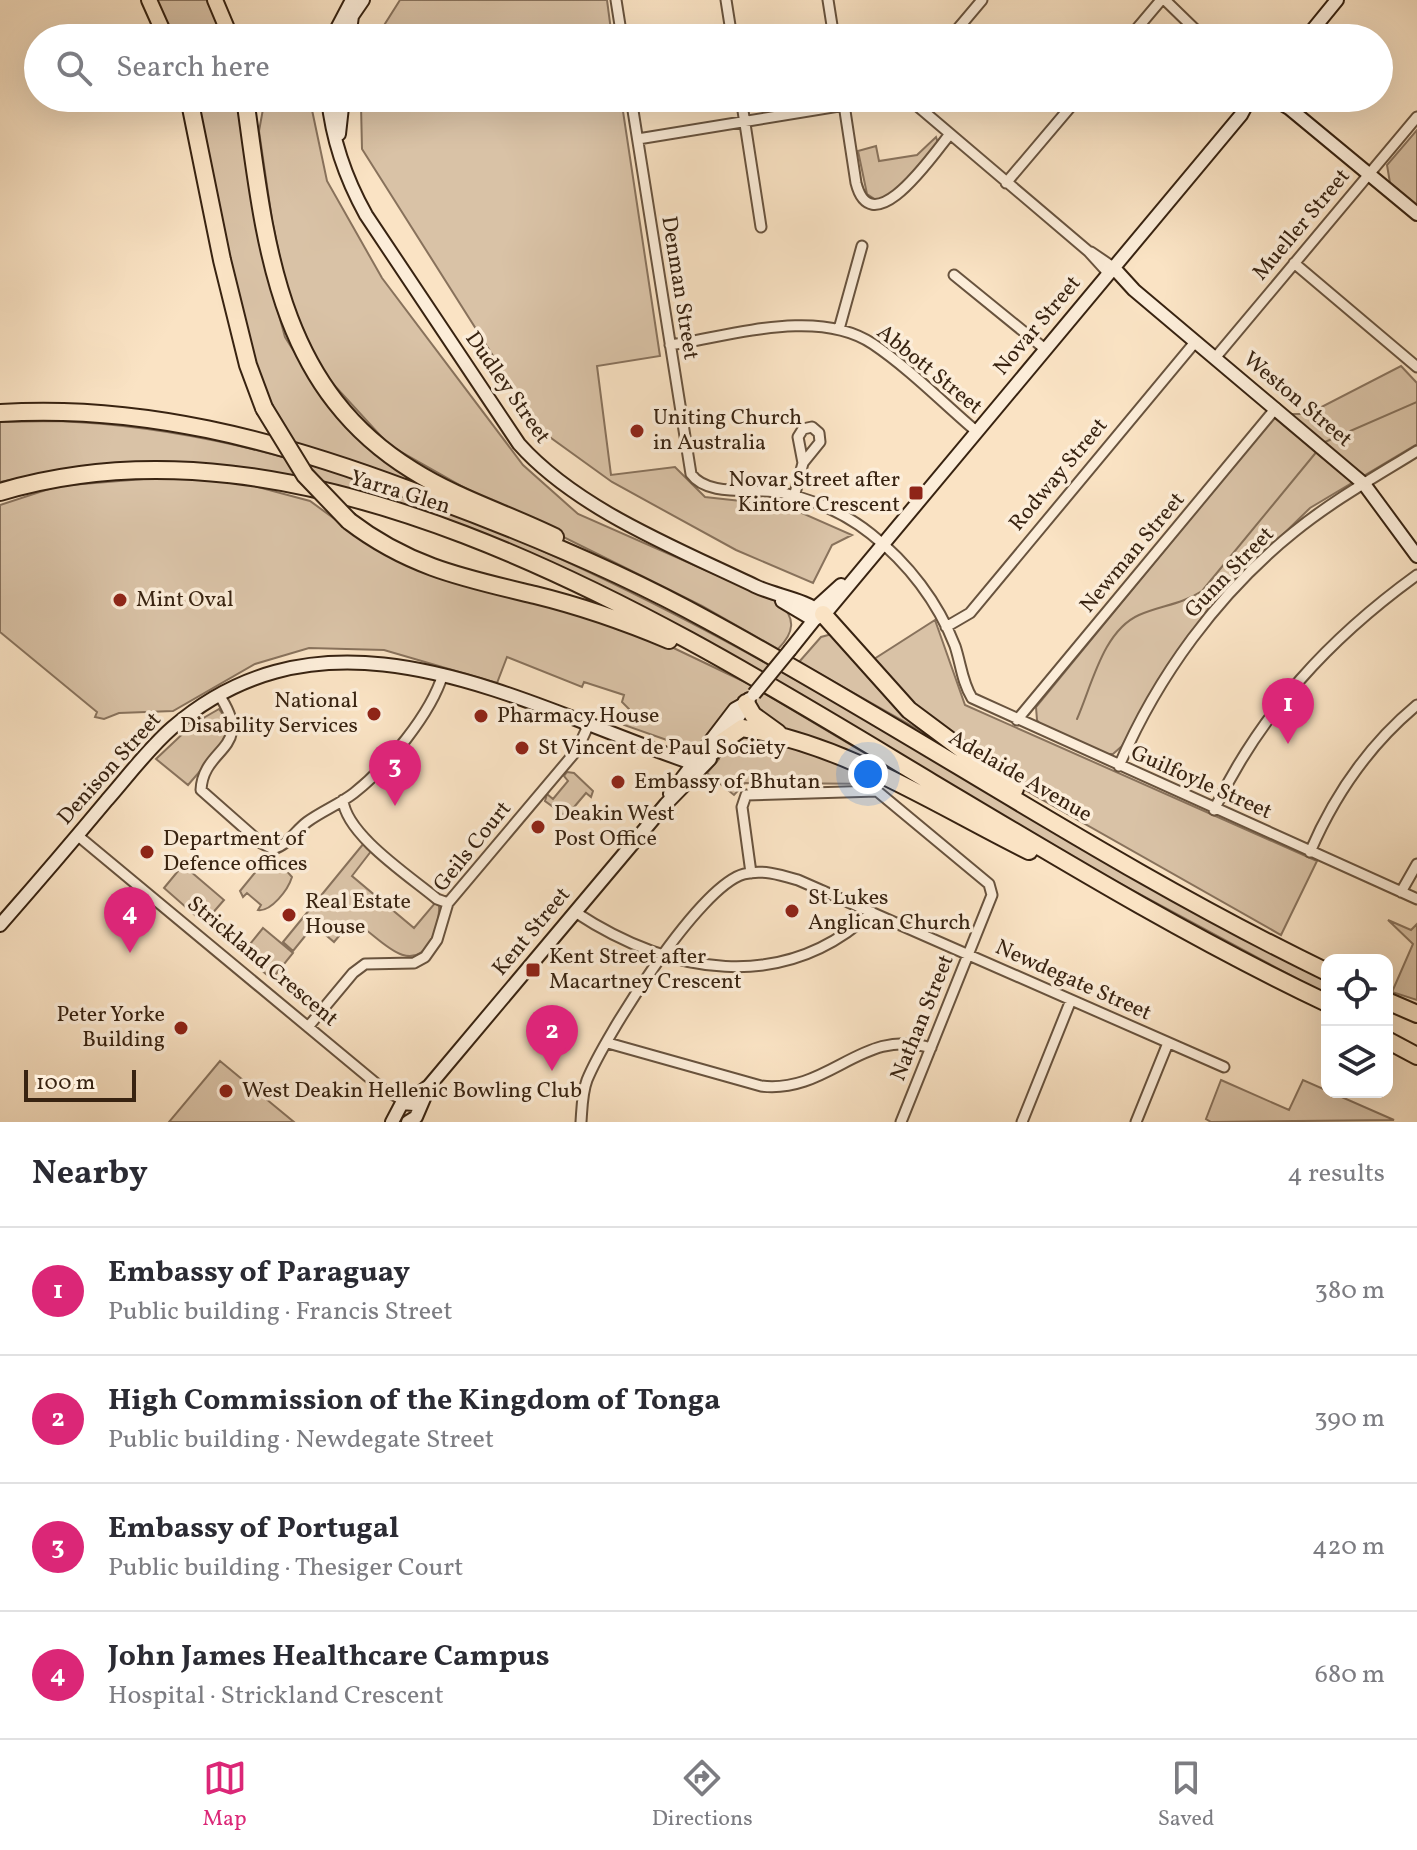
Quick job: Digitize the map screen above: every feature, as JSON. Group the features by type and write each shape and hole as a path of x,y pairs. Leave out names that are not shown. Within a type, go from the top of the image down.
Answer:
{"highway":[{"path":"190,112 230,295 264,408 299,468 349,521 383,544 432,569 591,612 655,634 753,692 1321,1002"},
{"path":"247,112 278,293 301,350 338,406 387,453 427,479 602,560 660,589 695,613"},
{"name":"Yarra Glen","path":"0,413 119,415 188,424 266,442 463,510 591,564 695,613"},
{"name":"Yarra Glen","path":"0,492 60,477 129,469 234,474 301,487 403,515 503,551 632,611 753,692"},
{"name":"Adelaide Avenue","path":"695,613 1122,862 1321,969"},
{"path":"818,614 909,710 988,771 1096,839 1122,862"},
{"path":"753,692 764,724 791,739 877,772 1086,879 1128,897"},
{"path":"714,747 742,728 791,739"},
{"path":"1393,995 1417,1003"},
{"path":"1393,1004 1417,1014"},
{"path":"1393,1034 1417,1045"},
{"path":"1393,1043 1417,1056"}],"main road":[{"path":"149,0 160,24"},
{"path":"339,24 352,0"},
{"path":"351,24 352,16 363,0"},
{"path":"1317,24 1337,0"},
{"path":"217,4 225,24"},
{"path":"217,4 229,24"},
{"name":"Dudley Street","path":"329,112 349,179 374,228 519,444 536,463 587,501 818,614"},
{"name":"Dudley Street","path":"339,145 342,112"},
{"name":"Novar Street","path":"818,614 867,562 1243,112"},
{"name":"Novar Street","path":"1241,115 1245,112"},
{"path":"1296,112 1417,214"},
{"name":"Weston Street","path":"1111,270 1364,484 1417,556"},
{"name":"Dudley Street","path":"770,593 799,612 818,614"},
{"path":"790,650 799,612"},
{"name":"Kent Street","path":"714,747 735,709 790,650 818,614"},
{"name":"Denison Street","path":"0,925 169,730 219,695 268,673 327,661 384,662 443,674 644,742 689,753 714,747"},
{"name":"Kent Street","path":"407,1115 742,715 753,692"},
{"name":"Denison Street","path":"644,742 692,763"},
{"path":"692,763 714,747"},
{"name":"Kent Street","path":"666,804 692,763"}],"street":[{"path":"616,0 620,24"},
{"path":"726,0 730,24"},
{"path":"828,0 832,24"},
{"path":"961,24 981,0"},
{"path":"1140,24 1159,1 1187,24"},
{"name":"Denman Street","path":"633,112 691,474 696,482 712,488 762,490 794,497"},
{"path":"743,112 761,227"},
{"path":"638,139 790,112"},
{"path":"846,112 858,194 867,201 879,204 895,199 950,134"},
{"name":"Weston Street","path":"924,112 1111,270"},
{"path":"1006,183 1066,112"},
{"name":"Mueller Street","path":"1215,358 1417,117"},
{"path":"839,329 862,246"},
{"path":"1294,263 1417,367"},
{"path":"954,275 1045,349"},
{"name":"Abbott Street","path":"670,345 803,325 839,329 873,344 976,431"},
{"name":"Rodway Street","path":"946,627 970,613 1196,341"},
{"name":"Newman Street","path":"1017,720 1276,408"},
{"name":"Gunn Street","path":"1119,766 1146,710 1221,603 1293,532 1417,451"},
{"path":"803,463 794,497 841,515 882,544 916,579 946,627"},
{"path":"1214,810 1263,723 1310,666 1390,594 1417,575"},
{"name":"Guilfoyle Street","path":"946,627 972,698 1214,810 1417,899"},
{"path":"219,695 234,727 231,740 202,780 201,790 261,843 273,849 284,845 302,825 363,786 436,697 443,674"},
{"path":"1310,852 1339,794 1372,749 1417,705"},
{"name":"Geils Court","path":"308,1027 353,973 365,964 414,963 425,957 437,940 448,903 577,750 589,724"},
{"name":"Nathan Street","path":"751,873 742,807 746,795 877,791 886,795 989,884 992,895 901,1122"},
{"path":"343,800 349,817 367,840 437,899 448,903"},
{"name":"Strickland Crescent","path":"77,835 384,1090 407,1115"},
{"path":"1401,892 1417,864"},
{"path":"581,1122 587,1080 660,957 726,883 751,873"},
{"name":"Newdegate Street","path":"751,873 777,873 798,880 1224,1067"},
{"path":"575,912 614,936 660,957 731,966 792,958 821,950 845,937 872,912"},
{"path":"1022,1122 1071,1000"},
{"path":"608,1043 761,1086 781,1088 819,1077 885,1043 900,1041 931,1048"},
{"path":"1136,1122 1168,1043"}],"shaded area":[{"path":"155,0 207,0 218,24 166,24"},
{"path":"400,0 607,0 610,24 385,24"},
{"path":"198,112 239,112 269,279 285,337 320,393 351,432 431,488 287,442 255,365 243,325"},
{"path":"262,112 312,112 327,181 382,278 523,465 578,514 778,602 788,614 791,626 778,649 702,606 465,488 389,445 323,373 288,296 272,220 259,131"},
{"path":"361,112 623,112 660,356 597,366 611,475 675,467 705,497 786,506 852,535 832,545 813,583 736,550 612,482 540,430 362,149"},
{"path":"1417,130 1417,206 1390,183 1387,165"},
{"path":"936,137 938,143 894,196 876,200 867,194 858,151 876,146 879,161 917,155"},
{"path":"1401,366 1417,383 1417,444 1310,508 1212,604 1160,677 1122,746 1113,754 1103,754 1042,727 1037,720 1036,707 1276,414 1308,414"},
{"path":"57,421 149,429 281,456 411,498 532,546 649,601 763,662 1212,921 1321,978 1321,992 1091,868 736,658 332,484 238,467 160,461 83,466 0,482 0,422"},
{"path":"156,478 232,480 310,501 372,546 425,573 594,618 661,642 747,683 866,754 882,784 745,783 734,795 707,773 719,759 701,744 688,749 690,745 684,742 681,745 624,725 629,709 622,702 624,695 584,682 582,687 507,657 497,683 384,650 309,648 255,664 173,711 119,713 104,719 95,717 97,712 0,632 0,505 58,486"},
{"path":"935,620 965,705 1317,861 1281,935 799,662 821,637 843,631 874,659"},
{"path":"219,709 229,723 227,740 188,785 156,759 193,724"},
{"path":"567,772 574,773 593,791 591,797 586,793 569,813 574,818 571,820 545,801 547,794 553,799 568,781 564,776"},
{"path":"364,843 372,850 352,876 414,928 435,903 439,906 437,925 429,944 421,953 403,955 359,925 345,929 334,942 314,925 293,951 283,942"},
{"path":"271,853 292,877 278,899 268,908 258,910 261,905 247,893 243,897 240,891"},
{"path":"183,865 224,900 204,923 164,888"},
{"path":"1388,920 1411,930 1417,924 1417,1000 1393,992 1413,944"},
{"path":"263,928 293,953 272,979 242,954"},
{"name":"West Deakin Hellenic Bowling Club","path":"220,1061 294,1122 169,1122"},
{"path":"1221,1080 1289,1110 1303,1080 1321,1088 1321,1098 1344,1098 1394,1120 1211,1122 1206,1119"}],"waterway":[{"path":"1325,442 1417,402"},
{"path":"1077,719 1100,660 1116,633 1139,615 1202,591 1318,450"}],"place":[{"name":"Uniting Church in Australia","path":"637,431"},
{"name":"Novar Street after Kintore Crescent","path":"916,493"},
{"name":"Mint Oval","path":"120,600"},
{"name":"National Disability Services","path":"374,714"},
{"name":"Pharmacy House","path":"481,716"},
{"name":"Embassy of Paraguay","path":"1288,744"},
{"name":"St Vincent de Paul Society","path":"522,748"},
{"name":"Embassy of Bhutan","path":"618,782"},
{"name":"Embassy of Portugal","path":"395,806"},
{"name":"Deakin West Post Office","path":"538,827"},
{"name":"Department of Defence offices","path":"147,852"},
{"name":"St Lukes Anglican Church","path":"792,911"},
{"name":"Real Estate House","path":"289,915"},
{"name":"John James Healthcare Campus","path":"130,953"},
{"name":"Kent Street after Macartney Crescent","path":"533,970"},
{"name":"Peter Yorke Building","path":"181,1028"},
{"name":"High Commission of the Kingdom of Tonga","path":"552,1071"},
{"name":"West Deakin Hellenic Bowling Club","path":"226,1091"}]}
